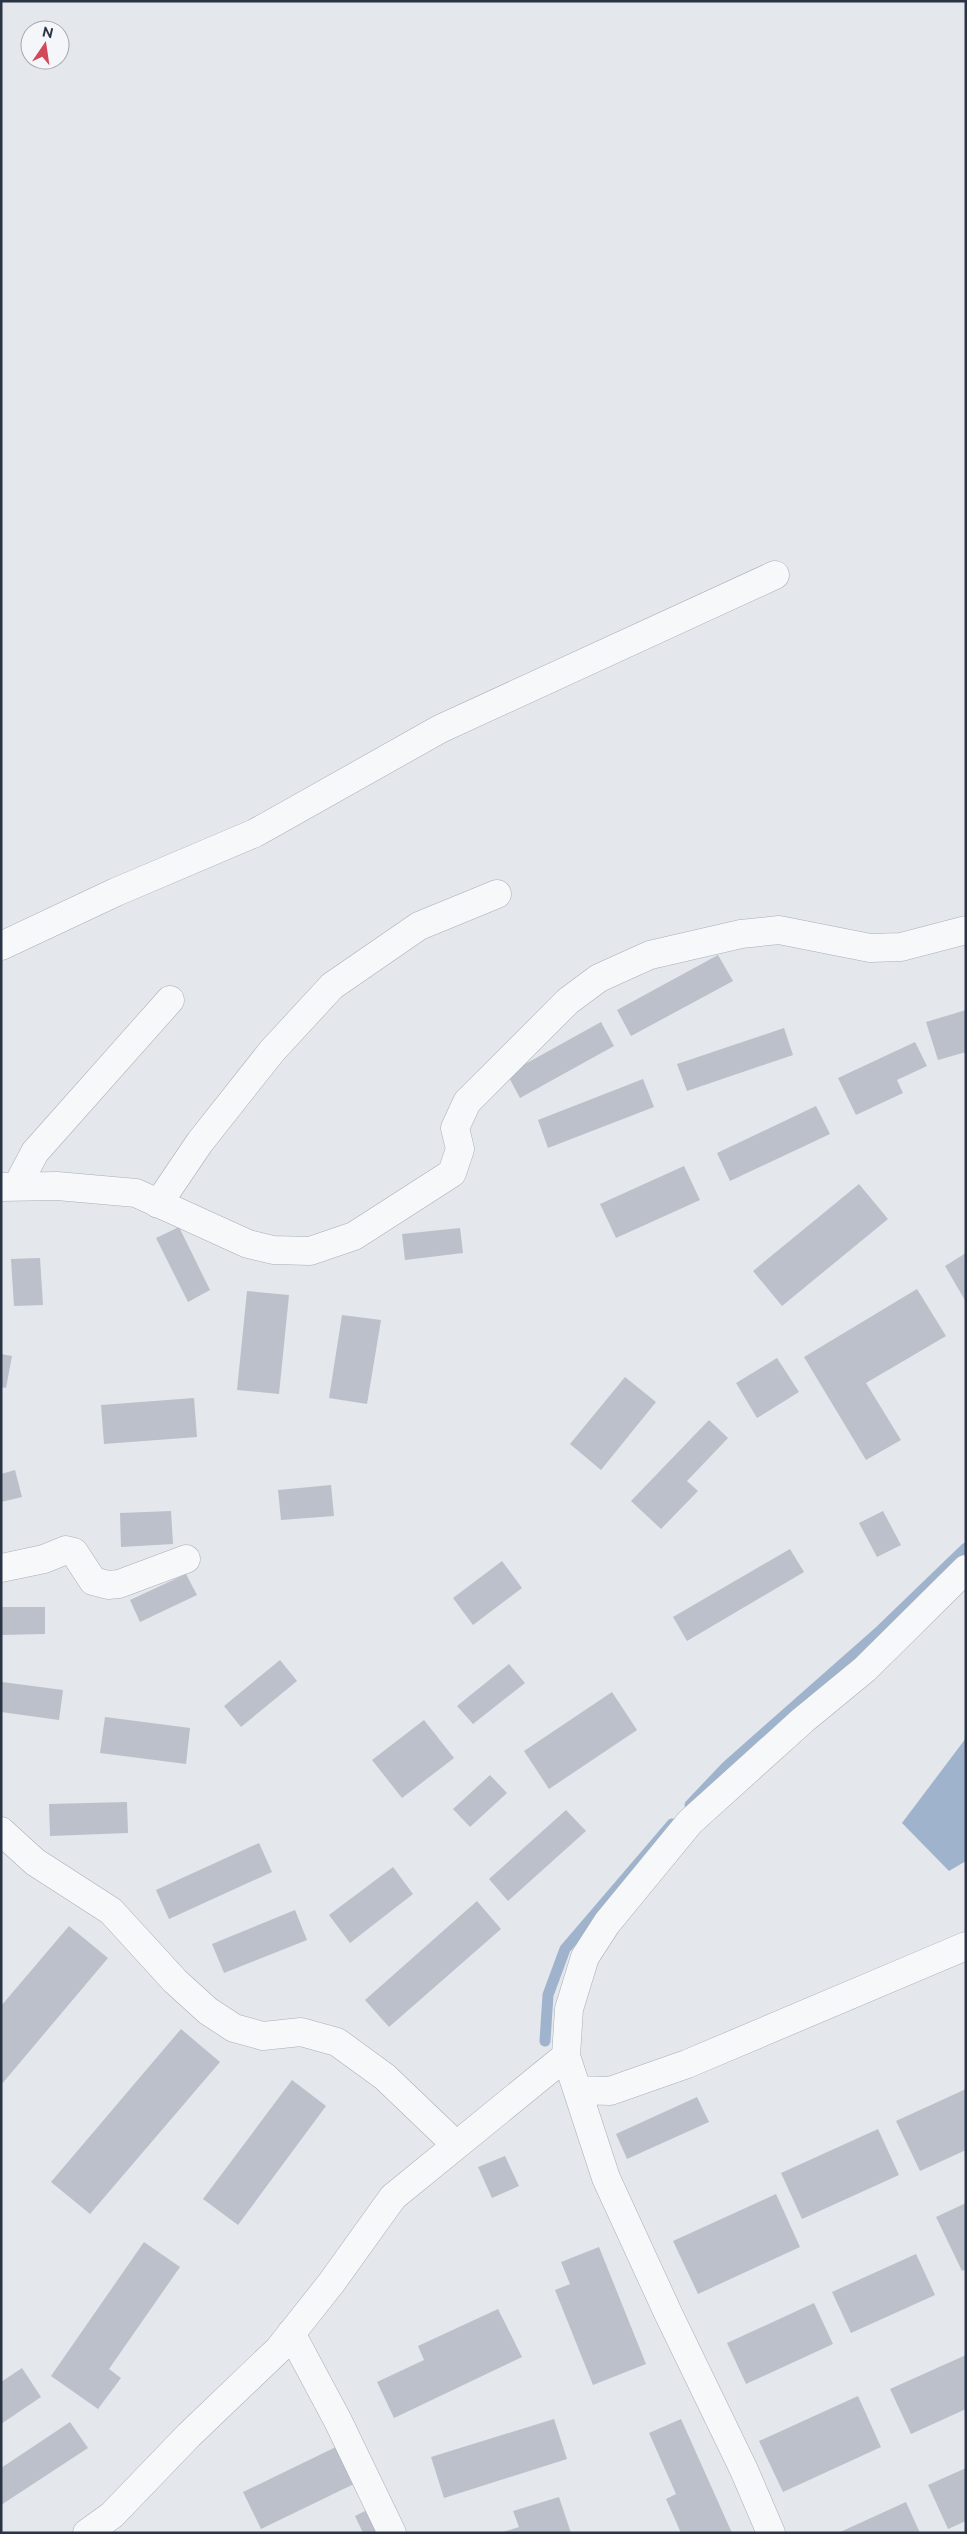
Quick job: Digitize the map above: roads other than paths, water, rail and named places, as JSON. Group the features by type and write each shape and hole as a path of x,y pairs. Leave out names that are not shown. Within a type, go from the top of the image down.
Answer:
{"street":[{"path":"1,946 116,892 255,834 440,729 775,575"},
{"path":"158,1204 200,1142 272,1050 332,986 420,926 497,894"},
{"path":"9,1187 57,1186 136,1193 248,1244 273,1250 310,1251 354,1236 452,1173 460,1149 455,1128 467,1102 568,1002 599,978 650,955 751,933 778,930 870,948 901,947 966,930"},
{"path":"9,1187 36,1152 170,1000"},
{"path":"1,1568 44,1559 66,1550 74,1552 93,1580 108,1585 119,1584 186,1559"},
{"path":"771,2533 744,2470 668,2313 606,2178 566,2056 569,2009 585,1957 607,1923 684,1829 803,1720 865,1669 966,1569"},
{"path":"1,1831 35,1862 111,1912 175,1981 208,2011 234,2028 263,2036 301,2032 337,2042 385,2077 456,2145"},
{"path":"578,2090 610,2091 687,2064 966,1946"},
{"path":"88,2533 112,2515 189,2435 279,2349 332,2282 393,2197 566,2056"},
{"path":"291,2333 338,2421 392,2533"}],"water":[{"path":"966,1738 966,1861 949,1871 902,1823"}],"waterway":[{"path":"690,1805 727,1766 881,1630 966,1548"},
{"path":"545,2041 548,1995 565,1949 672,1824"}]}
